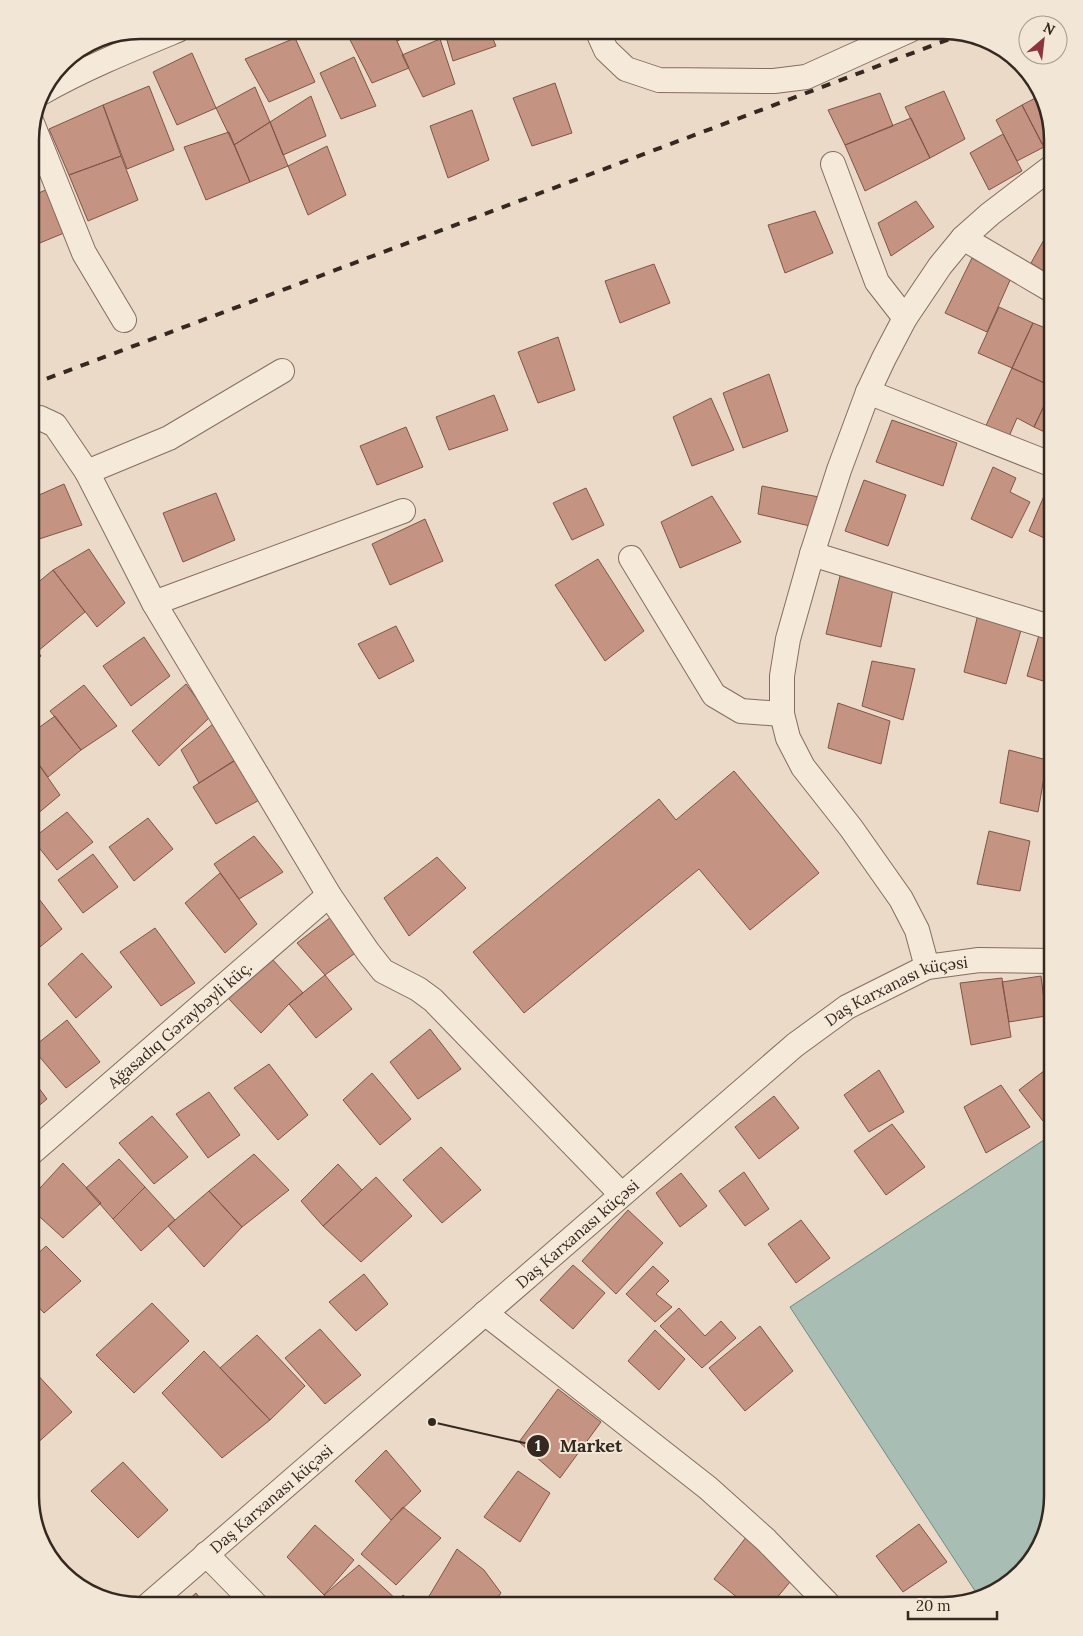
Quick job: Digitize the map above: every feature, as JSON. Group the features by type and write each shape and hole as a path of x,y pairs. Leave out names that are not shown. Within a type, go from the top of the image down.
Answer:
{"street":[{"path":"57,81 157,39"},
{"path":"601,39 606,50 626,69 659,80 774,81 806,76 890,39"},
{"path":"39,140 84,253 114,300 124,320"},
{"path":"833,164 877,282 890,302 905,318"},
{"path":"928,967 917,930 901,899 856,835 803,766 788,738 782,714 782,676 788,639 812,554 839,470 868,392 884,358 905,318 940,266 963,238 990,214 1044,173"},
{"path":"963,238 1044,286"},
{"path":"87,472 168,438 282,372"},
{"path":"868,392 1044,461"},
{"path":"39,418 55,425 87,472 154,603 329,895 368,952 383,971 418,989 433,1000 622,1194"},
{"path":"154,603 404,511"},
{"path":"812,554 1044,625"},
{"path":"631,558 714,694 741,711 782,714"},
{"name":"Ağasadıq Gəraybəyli küç.","path":"39,1146 329,895"},
{"name":"Daş Karxanası küçəsi","path":"157,1597 795,1045 847,1007 928,967 978,960 1044,961"},
{"path":"485,1313 708,1488 766,1540 821,1597"},
{"path":"206,1554 248,1597"}],"shaded area":[{"path":"1044,1140 1044,1497 1041,1523 1037,1535 1031,1547 1015,1568 994,1584 976,1592 790,1307"}],"building":[{"path":"295,39 315,82 269,102 245,59"},
{"path":"350,39 396,39 409,68 372,83"},
{"path":"440,39 455,84 423,97 402,55"},
{"path":"447,39 493,39 496,46 453,61"},
{"path":"192,53 216,108 177,125 153,72"},
{"path":"354,57 376,106 341,119 320,73"},
{"path":"555,83 572,133 532,146 513,98"},
{"path":"149,86 174,150 127,169 103,105"},
{"path":"255,87 270,122 234,145 216,108"},
{"path":"944,91 965,139 930,158 905,107"},
{"path":"880,93 893,126 845,145 828,110"},
{"path":"311,96 326,136 283,155 270,122"},
{"path":"1035,98 1041,113 1044,143 1042,144 1022,105"},
{"path":"103,105 121,156 69,175 49,129"},
{"path":"1022,105 1044,147 1017,161 996,120"},
{"path":"472,110 489,160 448,178 430,126"},
{"path":"911,118 930,158 865,191 845,145"},
{"path":"270,122 288,166 250,182 234,145"},
{"path":"229,132 250,182 206,200 184,147"},
{"path":"1003,134 1022,171 989,190 970,153"},
{"path":"327,146 346,195 308,215 288,166"},
{"path":"121,156 138,200 88,221 69,175"},
{"path":"52,187 69,231 39,243 39,193"},
{"path":"916,201 934,227 891,256 878,223"},
{"path":"815,211 833,253 785,273 768,225"},
{"path":"1044,240 1044,271 1031,263"},
{"path":"972,258 1011,278 987,332 945,313"},
{"path":"654,264 670,303 620,323 605,281"},
{"path":"999,307 1033,323 1012,368 978,353"},
{"path":"1033,323 1044,327 1044,383 1012,368"},
{"path":"558,337 575,390 538,403 518,352"},
{"path":"1012,368 1044,383 1044,406 1034,427 1017,418 1007,441 984,430"},
{"path":"769,374 788,431 743,448 723,393"},
{"path":"494,395 508,430 449,450 436,417"},
{"path":"711,398 734,450 692,466 673,417"},
{"path":"1044,406 1044,432 1034,427"},
{"path":"892,420 957,443 943,486 876,462"},
{"path":"406,427 423,467 377,485 360,446"},
{"path":"993,467 1016,478 1010,492 1030,502 1012,538 971,519"},
{"path":"864,480 906,495 888,546 845,531"},
{"path":"64,484 82,525 39,539 39,495"},
{"path":"762,486 819,497 810,526 758,514"},
{"path":"586,488 604,525 572,540 553,503"},
{"path":"216,493 235,540 183,562 163,513"},
{"path":"712,496 741,542 680,568 661,522"},
{"path":"1044,496 1044,538 1029,531"},
{"path":"425,519 443,561 390,585 372,544"},
{"path":"89,549 125,603 97,627 53,570"},
{"path":"598,559 644,631 605,661 555,585"},
{"path":"53,570 85,612 39,650 39,582"},
{"path":"840,576 893,589 881,647 826,634"},
{"path":"979,610 1023,623 1006,684 964,672"},
{"path":"396,626 414,661 379,679 358,644"},
{"path":"1039,635 1044,637 1044,681 1027,676"},
{"path":"144,637 170,676 131,706 103,666"},
{"path":"872,661 915,669 903,720 862,706"},
{"path":"186,684 210,717 159,766 132,731"},
{"path":"84,685 117,726 81,750 50,711"},
{"path":"838,703 890,721 881,764 828,748"},
{"path":"55,716 81,750 48,777 39,764 39,728"},
{"path":"213,724 236,760 199,783 181,750"},
{"path":"1009,750 1044,759 1044,777 1038,812 1000,803"},
{"path":"238,758 263,798 216,824 193,787"},
{"path":"39,765 60,795 39,812"},
{"path":"734,771 819,873 750,930 699,869 524,1013 473,952 659,799 676,820"},
{"path":"67,812 93,842 57,870 39,848 39,834"},
{"path":"148,818 173,849 134,881 109,847"},
{"path":"989,831 1030,841 1020,891 977,884"},
{"path":"254,836 283,872 239,899 214,864"},
{"path":"93,854 118,887 83,913 58,880"},
{"path":"437,857 466,888 409,936 384,898"},
{"path":"220,873 257,924 225,953 185,903"},
{"path":"39,899 62,929 39,948"},
{"path":"331,917 358,951 325,975 297,943"},
{"path":"155,928 195,983 161,1006 120,952"},
{"path":"82,953 112,987 76,1018 48,984"},
{"path":"273,960 303,993 289,1004 261,1033 228,998"},
{"path":"325,975 352,1009 316,1038 289,1004"},
{"path":"1041,976 1044,1016 1009,1022 1002,982"},
{"path":"1002,978 1011,1037 971,1045 960,983"},
{"path":"67,1020 100,1062 66,1088 39,1056 39,1042"},
{"path":"430,1029 461,1069 418,1099 390,1062"},
{"path":"269,1064 308,1115 278,1140 234,1088"},
{"path":"879,1070 904,1112 869,1132 844,1095"},
{"path":"1044,1071 1044,1120 1043,1121 1019,1090"},
{"path":"372,1073 411,1119 380,1145 343,1100"},
{"path":"1001,1085 1030,1127 986,1153 964,1107"},
{"path":"39,1088 47,1099 39,1106"},
{"path":"209,1092 240,1135 208,1158 176,1114"},
{"path":"774,1096 799,1128 759,1159 735,1127"},
{"path":"152,1116 188,1157 154,1184 119,1143"},
{"path":"892,1124 925,1167 886,1195 854,1151"},
{"path":"441,1147 481,1190 442,1223 403,1180"},
{"path":"254,1154 289,1190 242,1227 209,1191"},
{"path":"119,1159 145,1187 113,1219 86,1188"},
{"path":"63,1163 101,1203 63,1238 39,1216 39,1189"},
{"path":"338,1164 362,1190 323,1226 301,1201"},
{"path":"744,1172 769,1209 745,1226 719,1191"},
{"path":"681,1173 707,1206 680,1227 656,1193"},
{"path":"376,1177 412,1216 361,1262 323,1226"},
{"path":"145,1187 175,1220 141,1251 113,1219"},
{"path":"209,1191 242,1227 204,1267 168,1226"},
{"path":"628,1210 663,1243 616,1294 582,1261"},
{"path":"801,1220 830,1258 796,1283 768,1244"},
{"path":"46,1246 81,1281 44,1313 39,1308 39,1253"},
{"path":"573,1265 605,1293 573,1329 540,1300"},
{"path":"653,1266 669,1281 656,1294 672,1307 655,1322 626,1294"},
{"path":"364,1274 388,1304 356,1331 329,1302"},
{"path":"152,1303 189,1341 134,1393 96,1355"},
{"path":"679,1308 705,1336 721,1321 736,1338 702,1368 660,1326"},
{"path":"760,1326 793,1371 745,1411 709,1368"},
{"path":"320,1329 361,1375 325,1404 285,1358"},
{"path":"655,1330 685,1359 659,1390 628,1361"},
{"path":"257,1335 305,1386 270,1420 220,1368"},
{"path":"204,1351 270,1420 222,1458 162,1393"},
{"path":"39,1376 72,1412 39,1442"},
{"path":"558,1389 601,1422 560,1478 519,1442"},
{"path":"386,1450 421,1491 391,1520 355,1481"},
{"path":"123,1462 168,1510 138,1538 91,1491"},
{"path":"518,1471 550,1493 520,1542 484,1517"},
{"path":"403,1507 441,1538 396,1585 361,1554"},
{"path":"919,1524 947,1562 903,1592 876,1556"},
{"path":"315,1525 354,1560 324,1595 287,1557"},
{"path":"747,1536 795,1576 778,1597 737,1597 714,1579"},
{"path":"457,1549 484,1570 501,1593 498,1597 429,1597"},
{"path":"359,1565 394,1597 326,1597 324,1595"}],"railway":[{"path":"39,382 950,39"}],"place":[{"name":"Market","path":"432,1422"}]}
